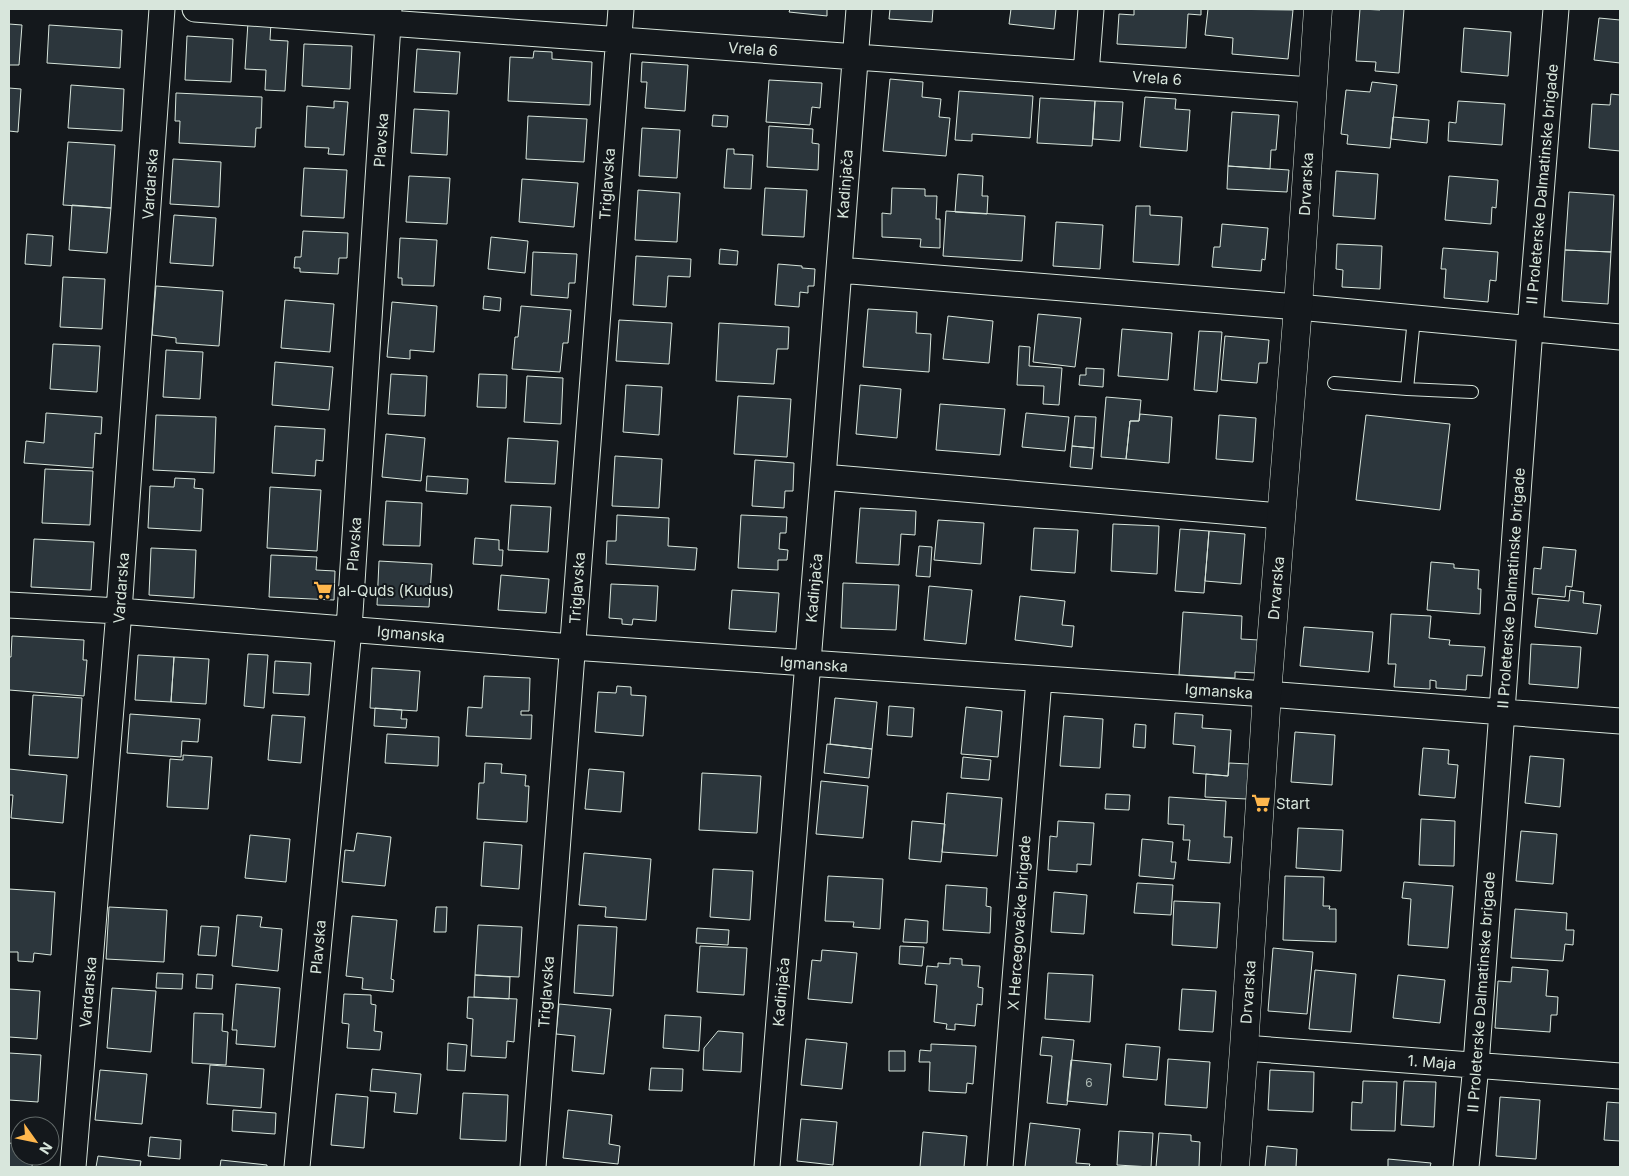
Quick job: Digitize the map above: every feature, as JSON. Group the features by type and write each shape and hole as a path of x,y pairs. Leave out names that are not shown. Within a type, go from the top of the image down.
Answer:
{"main road":[{"name":"Drvarska","path":"1235,1167 1267,694 1298,307 1318,9"}],"street":[{"name":"Vardarska","path":"73,1167 120,611 162,9"},
{"name":"Vrela 6","path":"195,9 389,16 618,40 1312,90"},
{"name":"Triglavska","path":"533,1167 621,9"},
{"name":"Kadinjača","path":"767,1167 859,9"},
{"path":"1086,73 1091,9"},
{"name":"II Proleterske Dalmatinske brigade","path":"1466,1167 1476,1065 1530,329 1556,9"},
{"name":"Plavska","path":"297,1167 349,629 389,16"},
{"path":"839,270 1298,307 1620,337"},
{"path":"823,477 1281,516"},
{"name":"Igmanska","path":"9,605 120,611 572,647 1267,694 1620,721"},
{"name":"X Hercegovačke brigade","path":"1000,1167 1038,679"},
{"name":"1. Maja","path":"1244,1048 1620,1076"}],"lane":[{"path":"1407,390 1414,318"},
{"path":"1334,383 1407,390 1472,392"}],"building":[{"path":"790,9 827,9 827,16 789,12"},
{"path":"890,9 933,9 932,22 889,19"},
{"path":"1011,9 1056,9 1054,29 1009,24"},
{"path":"1134,9 1201,9 1201,15 1188,14 1186,48 1117,44 1119,14 1134,15"},
{"path":"1208,9 1293,10 1288,59 1232,54 1233,38 1205,35"},
{"path":"1360,9 1404,9 1399,73 1375,71 1376,62 1356,61"},
{"path":"1599,18 1620,20 1620,63 1594,60"},
{"path":"248,22 271,23 270,40 288,41 285,91 265,90 266,70 245,69"},
{"path":"9,24 22,25 19,65 9,65"},
{"path":"49,25 122,30 120,68 47,63"},
{"path":"1464,28 1511,32 1508,76 1461,72"},
{"path":"187,36 233,39 231,82 185,80"},
{"path":"304,44 352,46 350,89 302,86"},
{"path":"417,49 460,52 457,94 414,92"},
{"path":"534,51 552,52 552,59 592,62 590,105 508,101 510,57 533,58"},
{"path":"642,62 688,65 685,111 645,108 647,82 641,82"},
{"path":"890,79 923,82 922,97 941,99 939,117 950,118 946,156 883,151"},
{"path":"769,80 822,83 820,108 812,107 810,125 766,122"},
{"path":"1372,82 1397,85 1390,148 1347,144 1348,135 1341,134 1346,90 1370,92"},
{"path":"71,85 124,89 122,131 68,128"},
{"path":"9,88 21,89 18,132 9,131"},
{"path":"959,91 1033,96 1030,138 972,134 972,141 955,140"},
{"path":"176,93 262,97 261,128 256,128 255,147 179,143 180,121 175,121"},
{"path":"1611,94 1620,95 1620,151 1589,148 1592,104 1610,105"},
{"path":"1145,97 1176,99 1175,109 1190,110 1187,151 1140,147"},
{"path":"1040,98 1095,101 1092,146 1037,143"},
{"path":"334,101 348,102 344,155 328,154 329,148 305,147 307,106 334,108"},
{"path":"1095,101 1123,102 1120,141 1093,139"},
{"path":"1458,101 1505,104 1502,145 1448,141 1449,122 1456,123"},
{"path":"414,109 449,111 447,155 411,153"},
{"path":"1232,112 1279,115 1276,150 1271,150 1270,169 1228,166"},
{"path":"713,115 728,116 727,127 712,126"},
{"path":"528,116 587,119 584,162 526,159"},
{"path":"1393,117 1429,120 1427,143 1391,139"},
{"path":"769,126 813,129 812,143 819,144 818,170 767,167"},
{"path":"642,128 680,130 677,178 639,176"},
{"path":"68,142 115,145 111,208 63,205"},
{"path":"727,149 734,149 734,154 753,155 751,189 724,188"},
{"path":"173,159 221,162 219,207 170,204"},
{"path":"1228,166 1289,170 1287,192 1227,189"},
{"path":"304,168 347,170 344,218 301,216"},
{"path":"1336,171 1378,174 1375,219 1333,216"},
{"path":"958,174 983,176 982,196 988,196 987,214 955,212"},
{"path":"409,176 450,178 447,224 406,222"},
{"path":"1449,176 1498,180 1496,208 1492,207 1491,224 1445,220"},
{"path":"522,179 578,183 574,227 519,222"},
{"path":"765,188 807,190 804,237 762,235"},
{"path":"892,188 925,189 925,196 937,196 936,219 940,219 940,248 920,247 921,239 882,237 882,213 891,214"},
{"path":"638,190 680,193 677,242 635,240"},
{"path":"1569,192 1614,195 1611,252 1565,250"},
{"path":"72,205 111,208 107,253 69,250"},
{"path":"1136,206 1150,206 1150,215 1182,217 1179,265 1133,262"},
{"path":"946,211 1025,216 1022,261 943,256"},
{"path":"174,215 216,218 213,266 170,263"},
{"path":"1056,222 1103,225 1100,269 1053,266"},
{"path":"1222,224 1268,228 1265,260 1262,259 1261,271 1212,267 1214,247 1220,247"},
{"path":"303,231 348,233 347,258 339,258 338,274 300,272 300,268 294,268 295,257 301,257"},
{"path":"27,234 53,236 51,266 25,264"},
{"path":"491,237 528,241 525,273 488,269"},
{"path":"400,238 437,240 434,286 402,285 402,278 398,278"},
{"path":"1337,244 1382,246 1380,289 1342,287 1343,270 1336,269"},
{"path":"1443,248 1498,252 1496,281 1490,280 1488,302 1444,298 1446,269 1441,269"},
{"path":"720,249 738,251 737,265 719,264"},
{"path":"1565,250 1611,252 1608,304 1562,301"},
{"path":"533,252 577,254 575,283 569,283 568,298 531,295"},
{"path":"636,256 691,259 690,277 668,276 666,307 633,305"},
{"path":"778,264 815,269 814,286 808,286 808,293 800,292 799,307 775,305"},
{"path":"63,277 105,279 102,329 60,327"},
{"path":"156,286 223,291 219,346 176,343 176,338 152,335"},
{"path":"484,296 501,298 500,311 483,309"},
{"path":"285,300 334,304 330,352 281,348"},
{"path":"392,302 437,306 434,352 410,350 410,359 387,357"},
{"path":"521,306 571,310 568,343 563,343 560,372 512,369 515,337 518,337"},
{"path":"868,309 917,312 916,333 931,334 929,372 863,367"},
{"path":"1038,314 1081,318 1075,367 1033,362"},
{"path":"948,316 993,321 989,363 943,359"},
{"path":"619,320 672,323 669,364 616,361"},
{"path":"719,323 789,327 788,349 777,349 774,384 716,381"},
{"path":"1122,329 1172,333 1168,380 1118,376"},
{"path":"1199,331 1222,332 1217,392 1194,390"},
{"path":"1225,336 1269,340 1267,363 1259,363 1257,383 1221,380"},
{"path":"53,344 100,346 97,392 50,389"},
{"path":"1019,346 1030,347 1029,366 1062,368 1059,405 1043,404 1044,386 1017,385"},
{"path":"166,350 203,352 200,399 163,397"},
{"path":"275,362 333,367 329,410 272,405"},
{"path":"1086,368 1104,369 1103,387 1079,385 1080,375 1086,375"},
{"path":"391,374 427,376 425,416 388,414"},
{"path":"479,374 507,375 506,408 477,407"},
{"path":"527,376 563,378 561,424 524,422"},
{"path":"626,385 662,387 659,435 623,432"},
{"path":"860,385 901,389 897,438 856,434"},
{"path":"738,396 791,399 787,457 734,454"},
{"path":"1106,397 1141,400 1139,421 1130,421 1126,459 1101,457"},
{"path":"940,404 1005,409 1000,455 936,450"},
{"path":"46,413 102,417 101,434 95,433 93,468 24,463 26,441 44,443"},
{"path":"1026,413 1069,417 1065,451 1022,447"},
{"path":"1140,414 1172,417 1169,463 1126,459 1130,421 1139,421"},
{"path":"156,415 216,417 214,473 153,470"},
{"path":"1219,415 1256,418 1253,462 1216,459"},
{"path":"1366,415 1450,424 1440,510 1356,500"},
{"path":"1075,416 1096,417 1094,448 1072,446"},
{"path":"275,426 325,429 323,461 316,460 315,476 272,473"},
{"path":"386,434 425,438 421,481 382,477"},
{"path":"508,438 558,441 555,484 505,482"},
{"path":"1072,446 1094,448 1092,469 1070,467"},
{"path":"615,456 662,459 659,508 612,506"},
{"path":"755,460 794,463 793,491 785,491 784,508 752,506"},
{"path":"45,469 93,471 90,525 42,523"},
{"path":"427,476 468,479 467,494 426,491"},
{"path":"175,478 195,479 194,488 203,489 201,531 148,528 150,486 174,487"},
{"path":"270,487 321,490 317,551 267,548"},
{"path":"386,501 422,503 420,546 383,545"},
{"path":"511,505 551,507 548,552 508,550"},
{"path":"860,508 916,511 915,535 901,534 899,565 856,563"},
{"path":"617,515 669,518 668,546 697,548 695,570 606,564 607,541 616,541"},
{"path":"741,515 787,517 786,533 780,533 779,549 788,550 787,560 778,560 778,570 738,568"},
{"path":"938,520 984,523 981,564 934,560"},
{"path":"1113,524 1159,526 1157,574 1111,571"},
{"path":"1034,528 1078,530 1075,573 1031,570"},
{"path":"1180,529 1209,531 1204,593 1175,591"},
{"path":"1209,531 1245,534 1241,584 1205,581"},
{"path":"475,538 499,540 499,550 503,550 502,566 473,564"},
{"path":"34,539 94,542 91,590 31,587"},
{"path":"919,546 932,547 930,577 916,576"},
{"path":"1543,547 1576,550 1572,587 1566,586 1565,597 1532,594 1534,568 1541,569"},
{"path":"151,548 196,550 194,598 149,595"},
{"path":"271,555 317,557 316,570 335,571 334,600 269,597"},
{"path":"379,561 432,564 429,607 377,605"},
{"path":"1431,562 1454,564 1454,568 1479,570 1478,589 1481,589 1480,614 1427,610"},
{"path":"501,575 549,579 546,613 498,610"},
{"path":"843,583 899,585 896,630 841,628"},
{"path":"611,584 658,586 656,621 633,619 632,625 622,624 622,619 609,618"},
{"path":"929,586 972,590 966,644 924,640"},
{"path":"732,590 779,593 776,632 729,629"},
{"path":"1570,590 1584,592 1583,603 1601,605 1597,634 1535,627 1538,598 1569,601"},
{"path":"1020,596 1065,601 1062,625 1074,626 1072,647 1015,640"},
{"path":"1183,612 1242,616 1241,639 1259,640 1257,673 1235,672 1235,678 1179,675"},
{"path":"1391,614 1431,616 1429,638 1450,640 1449,645 1485,647 1482,676 1467,675 1466,690 1436,688 1436,681 1430,680 1430,689 1394,687 1396,664 1388,664"},
{"path":"1304,627 1373,632 1369,672 1300,666"},
{"path":"12,636 84,640 83,660 87,660 84,696 9,690 9,657 11,657"},
{"path":"1531,644 1581,647 1578,688 1529,684"},
{"path":"248,654 268,655 264,708 244,706"},
{"path":"138,655 174,657 171,702 135,700"},
{"path":"174,657 209,659 206,704 171,702"},
{"path":"275,661 311,663 309,695 273,693"},
{"path":"372,668 420,671 417,711 370,708"},
{"path":"484,676 530,678 529,711 521,711 521,715 532,715 531,739 466,736 468,707 482,708"},
{"path":"617,686 631,687 631,695 646,696 643,736 595,732 598,692 616,693"},
{"path":"33,695 82,698 78,758 29,755"},
{"path":"835,698 877,702 872,749 830,744"},
{"path":"889,706 914,708 912,737 887,735"},
{"path":"966,707 1002,711 998,757 961,754"},
{"path":"375,708 402,710 401,719 407,719 406,728 374,726"},
{"path":"1175,713 1203,715 1202,728 1231,730 1228,776 1193,773 1195,746 1173,744"},
{"path":"130,714 200,719 198,742 182,741 181,757 127,753"},
{"path":"272,715 305,717 301,763 268,760"},
{"path":"1064,716 1103,719 1100,768 1060,766"},
{"path":"1135,724 1146,725 1145,748 1133,747"},
{"path":"1295,732 1335,735 1332,785 1291,782"},
{"path":"387,734 439,737 438,766 385,763"},
{"path":"827,744 872,749 869,778 824,773"},
{"path":"1423,748 1449,750 1448,764 1458,765 1455,798 1419,795"},
{"path":"183,755 212,757 208,809 167,807 170,759 183,760"},
{"path":"1530,756 1564,759 1560,807 1525,803"},
{"path":"963,757 991,760 989,780 961,778"},
{"path":"485,763 502,764 501,773 526,775 525,786 529,786 527,822 477,819 479,783 484,783"},
{"path":"1229,763 1249,764 1247,799 1205,797 1206,774 1228,776"},
{"path":"9,769 67,775 63,823 11,818 13,795 9,795"},
{"path":"589,769 624,772 621,812 585,809"},
{"path":"702,773 761,776 757,833 699,830"},
{"path":"821,781 868,786 863,838 816,834"},
{"path":"947,793 1002,798 997,856 942,852"},
{"path":"1106,794 1130,795 1129,810 1105,809"},
{"path":"1169,797 1226,801 1224,837 1232,837 1230,863 1188,860 1190,840 1183,840 1184,825 1168,824"},
{"path":"1421,819 1455,821 1454,866 1419,865"},
{"path":"912,821 945,824 941,862 909,859"},
{"path":"1058,821 1094,823 1091,865 1077,864 1077,872 1048,870 1050,836 1057,837"},
{"path":"1298,828 1343,830 1341,871 1296,868"},
{"path":"1521,831 1557,834 1553,884 1516,881"},
{"path":"357,833 391,837 385,886 342,882 345,850 354,851"},
{"path":"250,835 290,839 286,882 245,878"},
{"path":"1142,839 1173,842 1171,862 1176,862 1174,879 1139,876"},
{"path":"484,842 522,845 519,889 481,886"},
{"path":"584,853 651,859 646,920 605,917 606,907 579,905"},
{"path":"713,869 753,871 750,920 710,917"},
{"path":"828,876 883,879 880,929 853,927 854,922 825,921"},
{"path":"1285,876 1324,877 1323,906 1330,906 1329,909 1336,909 1336,942 1283,940"},
{"path":"1404,882 1453,886 1448,948 1408,945 1411,899 1402,898"},
{"path":"1137,883 1173,885 1171,915 1134,913"},
{"path":"946,885 987,888 986,906 991,907 990,933 943,930"},
{"path":"9,889 55,892 51,955 34,953 33,962 18,961 18,952 9,952"},
{"path":"1054,892 1087,895 1084,934 1051,932"},
{"path":"1174,901 1220,903 1217,948 1172,945"},
{"path":"109,907 167,910 164,962 106,959"},
{"path":"436,907 447,907 446,932 434,932"},
{"path":"1515,909 1567,913 1566,930 1574,930 1573,945 1565,944 1563,961 1511,958"},
{"path":"237,915 262,917 260,927 282,929 278,971 232,966"},
{"path":"352,916 397,920 391,979 394,980 393,992 362,989 363,978 346,976"},
{"path":"905,919 928,921 927,943 903,942"},
{"path":"478,925 522,927 519,977 475,975"},
{"path":"578,925 617,927 613,996 574,993"},
{"path":"201,926 219,927 216,956 198,955"},
{"path":"697,928 729,930 728,945 696,943"},
{"path":"700,946 747,948 744,995 697,992"},
{"path":"900,946 924,947 922,966 899,964"},
{"path":"1273,948 1313,952 1307,1014 1268,1011"},
{"path":"822,950 857,953 852,1003 808,999 812,960 821,961"},
{"path":"950,958 962,959 962,965 980,966 978,987 983,988 982,1005 977,1004 975,1026 955,1024 955,1030 946,1029 947,1024 934,1022 937,985 925,984 927,966 938,967 938,963 950,964"},
{"path":"1512,967 1548,970 1546,996 1558,997 1557,1015 1551,1015 1550,1032 1495,1028 1498,981 1511,982"},
{"path":"1315,970 1356,974 1351,1032 1309,1029"},
{"path":"157,973 183,974 182,989 156,988"},
{"path":"1048,973 1093,975 1090,1022 1045,1019"},
{"path":"197,974 213,975 212,989 196,988"},
{"path":"475,975 510,977 509,999 474,997"},
{"path":"1398,975 1445,980 1440,1023 1393,1018"},
{"path":"236,984 280,988 275,1047 236,1044 237,1030 232,1030"},
{"path":"112,988 156,991 151,1052 107,1048"},
{"path":"9,989 40,991 37,1039 9,1037"},
{"path":"1182,989 1216,991 1213,1032 1179,1030"},
{"path":"344,994 371,995 371,1004 376,1005 374,1031 382,1032 380,1050 347,1048 349,1024 342,1023"},
{"path":"468,997 517,999 514,1042 507,1041 506,1058 471,1056 473,1019 467,1018"},
{"path":"559,1004 611,1009 604,1074 572,1071 575,1036 556,1034"},
{"path":"194,1013 223,1014 222,1031 228,1032 226,1065 192,1063"},
{"path":"665,1015 701,1017 699,1051 663,1048"},
{"path":"718,1031 743,1033 741,1072 703,1070 704,1048"},
{"path":"1042,1037 1074,1040 1067,1105 1047,1103 1052,1056 1040,1055"},
{"path":"806,1039 847,1043 842,1089 801,1085"},
{"path":"448,1043 467,1045 465,1071 447,1070"},
{"path":"931,1044 976,1046 973,1084 967,1083 966,1093 929,1091 930,1062 919,1062 920,1050 931,1051"},
{"path":"1126,1044 1160,1047 1157,1080 1123,1077"},
{"path":"889,1051 905,1051 905,1071 889,1071"},
{"path":"9,1053 41,1055 38,1102 9,1100"},
{"path":"1168,1059 1210,1062 1207,1108 1165,1105"},
{"path":"1071,1060 1111,1064 1107,1105 1067,1101"},
{"path":"210,1065 264,1069 261,1108 207,1104"},
{"path":"651,1068 683,1069 682,1091 649,1090"},
{"path":"372,1069 421,1074 417,1114 394,1112 396,1093 370,1091"},
{"path":"100,1070 147,1074 142,1124 95,1120"},
{"path":"1270,1070 1314,1072 1313,1112 1268,1110"},
{"path":"1363,1081 1397,1082 1395,1131 1351,1130 1352,1102 1362,1103"},
{"path":"1404,1081 1436,1082 1434,1127 1401,1125"},
{"path":"463,1093 508,1095 506,1141 460,1139"},
{"path":"336,1094 368,1097 364,1148 331,1145"},
{"path":"1500,1097 1540,1100 1536,1159 1496,1156"},
{"path":"1607,1102 1620,1103 1620,1141 1604,1140"},
{"path":"233,1110 276,1113 275,1134 232,1131"},
{"path":"568,1110 612,1115 609,1144 620,1146 618,1164 563,1158"},
{"path":"801,1119 837,1122 833,1165 797,1161"},
{"path":"1030,1123 1080,1129 1076,1163 1090,1164 1089,1167 1025,1167"},
{"path":"1119,1131 1153,1133 1151,1167 1117,1165"},
{"path":"923,1132 967,1136 964,1167 920,1167"},
{"path":"1159,1133 1191,1135 1191,1141 1200,1142 1199,1167 1156,1167"},
{"path":"150,1137 181,1140 180,1159 148,1156"},
{"path":"9,1143 10,1166 32,1166 9,1167"},
{"path":"1267,1146 1297,1149 1296,1167 1265,1167"},
{"path":"98,1156 141,1161 140,1167 96,1167"},
{"path":"1388,1159 1431,1163 1430,1167 1388,1167"},
{"path":"221,1160 267,1165 267,1167 220,1167"}],"place":[{"name":"al-Quds (Kudus)","path":"323,590"},
{"name":"Start","path":"1261,803"}]}
